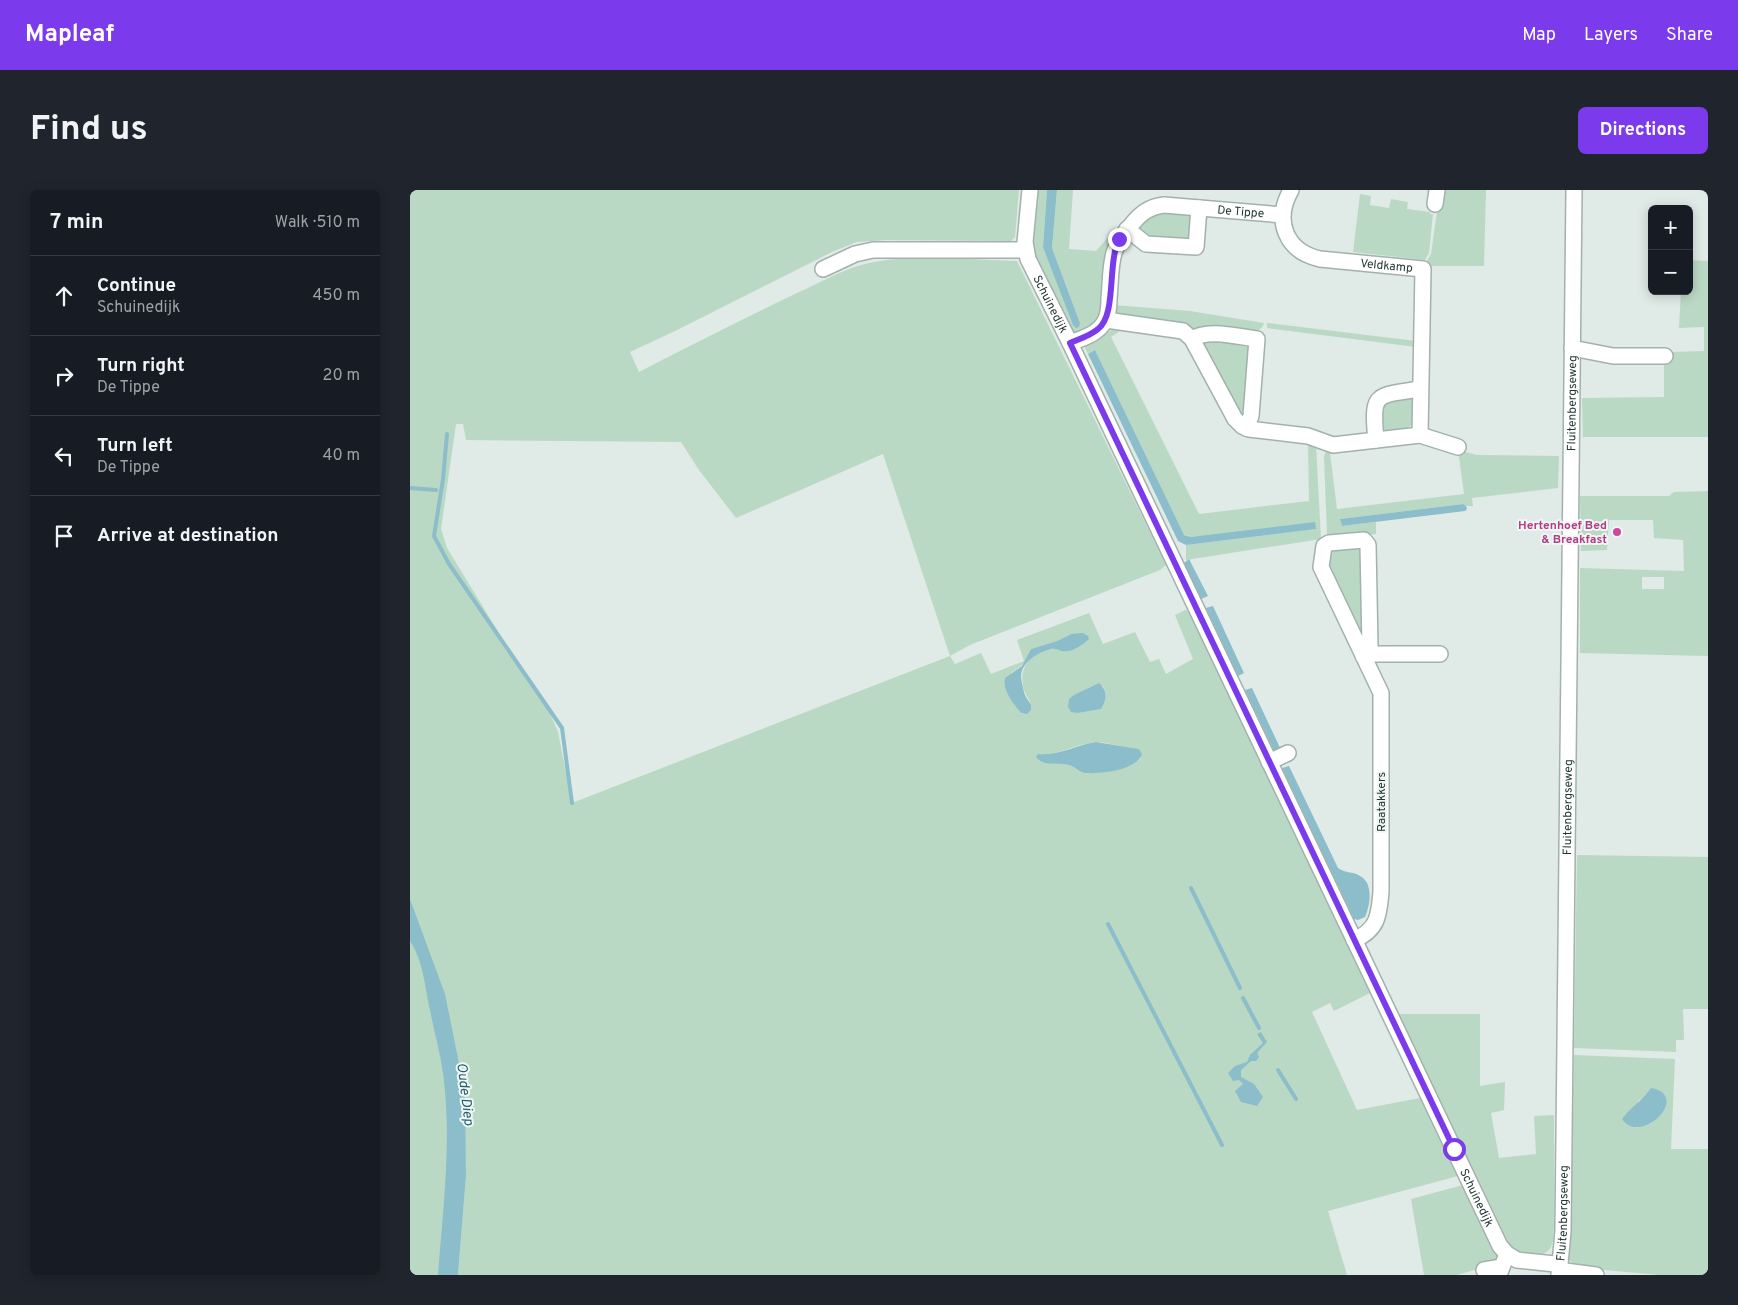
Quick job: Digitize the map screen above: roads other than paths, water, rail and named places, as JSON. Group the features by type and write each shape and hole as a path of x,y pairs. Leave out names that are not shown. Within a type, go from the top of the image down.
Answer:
{"street":[{"name":"Schuinedijk","path":"1030,190 1025,242 1028,259 1070,343 1354,940 1463,1180 1500,1246 1502,1265"},
{"path":"1283,215 1286,200 1291,190"},
{"name":"Fluitenbergseweg","path":"1574,190 1563,1221 1560,1271 1600,1275"},
{"name":"De Tippe","path":"1106,320 1109,309 1114,251 1119,239 1144,211 1157,206 1283,215"},
{"name":"De Tippe","path":"1127,229 1146,244 1196,247 1199,208"},
{"name":"Veldkamp","path":"1283,215 1285,230 1293,244 1312,257 1423,268 1420,435"},
{"path":"823,269 855,254 873,250 1026,250"},
{"path":"1070,343 1092,334 1106,320 1183,331 1192,339 1236,419 1246,428 1257,431 1308,436 1333,445 1420,435 1458,447"},
{"path":"1192,339 1198,335 1209,333 1257,339 1250,416 1246,428"},
{"name":"Fluitenbergseweg","path":"1572,348 1613,356 1665,356"},
{"path":"1376,440 1373,414 1378,400 1384,395 1420,389"},
{"name":"Raatakkers","path":"1354,940 1370,930 1380,910 1381,693 1365,653 1321,568 1324,546 1329,543 1364,540 1368,545 1370,647 1365,653"},
{"path":"1365,653 1440,654"},
{"path":"1269,762 1288,753"},
{"path":"1484,1270 1517,1260 1555,1264 1560,1271"}],"water":[{"path":"1047,190 1057,190 1052,248 1080,323 1079,327 1076,328 1073,325 1043,247"},
{"path":"1095,350 1184,535 1191,537 1315,522 1316,529 1186,545 1178,541 1088,354"},
{"path":"1463,504 1467,509 1465,511 1342,526 1340,519"},
{"path":"1189,559 1208,596 1201,599 1184,563"},
{"path":"1213,606 1244,673 1238,676 1206,608"},
{"path":"1083,633 1089,639 1070,651 1046,650 1032,658 1024,666 1021,680 1031,705 1031,710 1027,714 1021,713 1005,688 1005,678 1022,666 1031,649 1057,641 1071,634"},
{"path":"1099,683 1106,695 1101,709 1078,713 1071,712 1068,707 1069,699"},
{"path":"1252,688 1282,752 1276,755 1245,690"},
{"path":"1096,742 1139,749 1142,754 1134,764 1109,772 1093,773 1084,773 1065,764 1043,762 1036,757 1038,754 1060,752"},
{"path":"1289,766 1338,868 1357,874 1367,884 1370,895 1365,917 1358,920 1354,919 1282,768"},
{"path":"410,899 445,994 465,1093 466,1176 458,1275 438,1275 446,1174 446,1098 442,1065 423,974 418,957 410,941"},
{"path":"1261,1032 1267,1042 1257,1053 1259,1057 1256,1061 1251,1061 1241,1070 1241,1077 1254,1084 1263,1097 1257,1106 1241,1102 1235,1091 1243,1084 1239,1080 1233,1081 1228,1073 1235,1066 1247,1062 1250,1055 1263,1043 1257,1034"},
{"path":"1651,1088 1662,1092 1666,1100 1665,1108 1659,1117 1650,1123 1640,1127 1630,1126 1622,1119"}],"waterway":[{"path":"447,434 443,479 434,536 449,564 562,728 572,803"},
{"path":"410,488 436,490"},
{"path":"1191,888 1240,988"},
{"path":"1108,924 1222,1145"},
{"path":"1243,998 1259,1028"},
{"path":"1278,1070 1296,1099"}],"place":[{"name":"Hertenhoef Bed & Breakfast","path":"1617,532"}],"water label":[{"name":"Oude Diep","path":"466,1094"}]}
